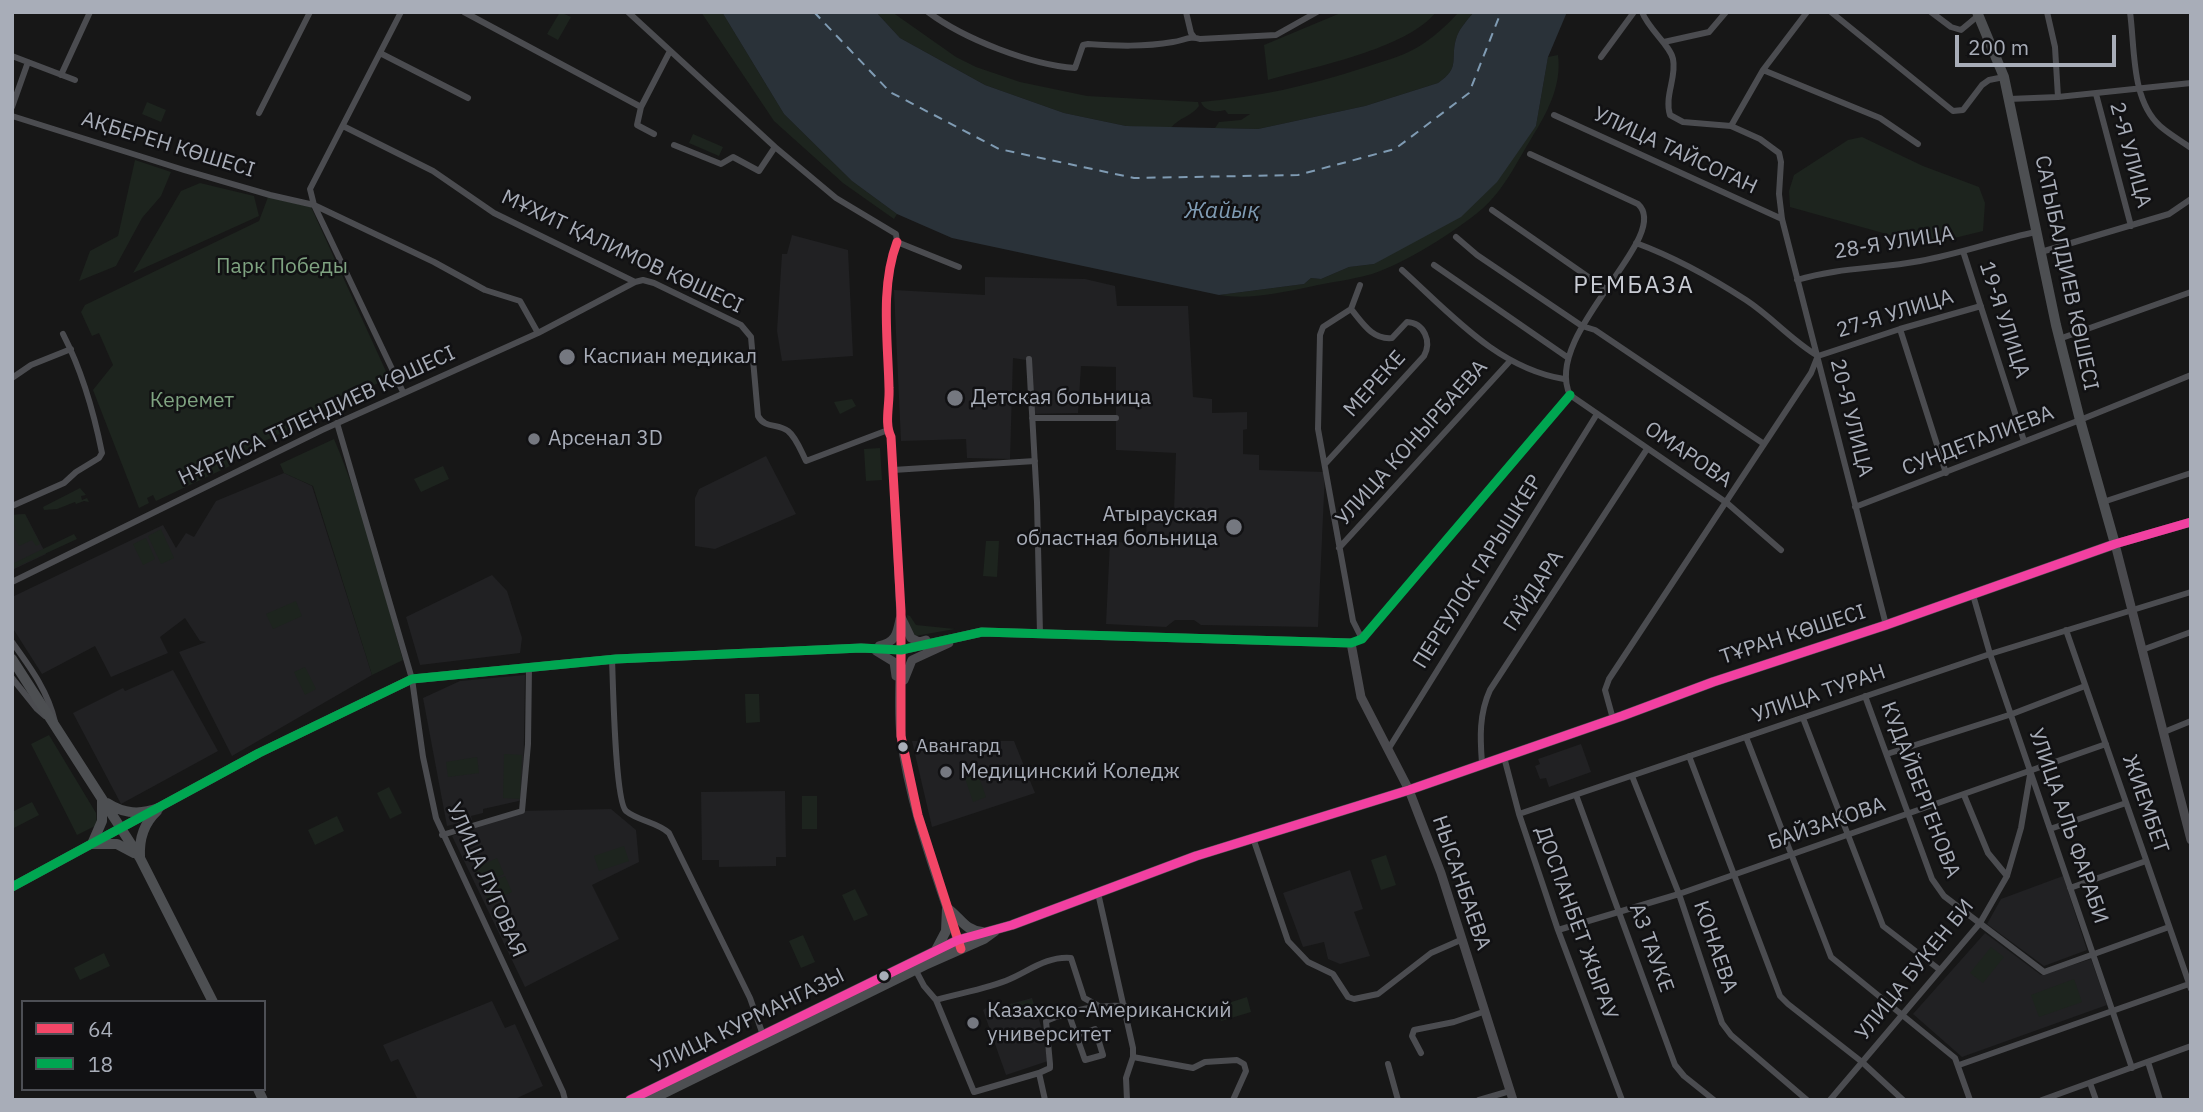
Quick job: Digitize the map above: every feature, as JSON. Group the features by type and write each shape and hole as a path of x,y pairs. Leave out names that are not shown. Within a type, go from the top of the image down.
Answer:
{"main road":[{"name":"САТЫБАЛДИЕВ КӨШЕСІ","path":"1978,14 2004,77 2059,339 2115,544"},
{"name":"ТҰРАН КӨШЕСІ","path":"1409,789 2115,544"},
{"path":"12,659 140,858 212,1000"},
{"name":"УЛИЦА КУРМАНГАЗЫ","path":"630,1100 960,945 982,932 996,930 1196,856 1409,789"},
{"path":"102,798 109,805 127,813 149,812 159,808"},
{"path":"102,798 102,821 92,844 117,844 140,858"},
{"path":"140,858 143,830 159,808"},
{"path":"947,908 965,928 982,932"},
{"path":"933,953 946,931 947,908"},
{"name":"УЛИЦА КУРМАНГАЗЫ","path":"650,1100 913,966 933,953 984,939 996,930"}],"street":[{"path":"61,75 90,12"},
{"path":"260,113 310,12"},
{"path":"401,12 310,188 314,205 402,392"},
{"path":"464,12 641,107"},
{"path":"628,12 775,147 836,198 896,234 897,242 890,260 887,316 888,430 891,437 901,617 901,736 918,816 960,945"},
{"path":"928,12 951,28 1020,56 1036,62 1070,68 1076,68 1083,45 1134,47 1194,37 1200,39 1276,35 1317,12"},
{"path":"1186,12 1194,37"},
{"path":"1601,57 1634,12"},
{"path":"1642,12 1652,32 1664,42 1674,62 1667,106 1670,115 1683,122 1731,126 1763,70 1807,12"},
{"path":"1664,42 1709,32 1726,12"},
{"path":"1831,12 1953,111 1963,110 1989,80 2004,77"},
{"path":"1931,12 1951,27 1961,30 1978,14"},
{"path":"2048,12 2055,47 2058,97"},
{"path":"2130,12 2140,90 2146,106 2158,124 2191,148"},
{"path":"654,134 637,125 641,107 670,51"},
{"path":"380,53 468,98"},
{"path":"12,56 75,80"},
{"path":"12,107 29,62"},
{"path":"1763,70 1880,118 1917,144"},
{"path":"2009,99 2140,90 2191,83"},
{"name":"2-Я УЛИЦА","path":"2096,93 2131,226"},
{"name":"УЛИЦА ТАЙСОГАН","path":"1554,115 1782,219"},
{"name":"АҚБЕРЕН КӨШЕСІ","path":"12,116 270,195 314,205 434,262 485,290 520,301 538,333"},
{"name":"МҰХИТ ҚАЛИМОВ КӨШЕСІ","path":"343,126 433,171 494,213 635,282 643,280 654,284 741,325 751,337 758,416 768,425 785,428 793,436 806,461 888,430"},
{"name":"20-Я УЛИЦА","path":"1731,126 1760,139 1779,153 1782,219 1886,625"},
{"path":"674,145 721,164 733,157 759,171 775,147"},
{"path":"12,887 259,753 412,679 612,659 870,648 901,650 982,632 1351,643 1362,639 1570,395 1564,379 1567,357 1582,326 1636,243 1646,219 1644,210 1638,204 1531,154"},
{"path":"2041,252 2169,214 2191,199"},
{"path":"1492,210 1607,290"},
{"name":"28-Я УЛИЦА","path":"1797,280 1825,271 1919,261 2036,232"},
{"path":"1456,237 1477,255 1582,326 1595,330 1764,444"},
{"path":"897,242 959,267"},
{"path":"1613,719 1606,685 1811,373 1818,356 1801,346 1746,300 1679,262 1636,243"},
{"name":"19-Я УЛИЦА","path":"1963,251 2024,441"},
{"path":"1434,265 1567,357"},
{"path":"1402,270 1494,352 1546,376 1564,379"},
{"name":"НҰРҒИСА ТІЛЕНДИЕВ КӨШЕСІ","path":"12,582 402,392 458,370 538,333 635,282"},
{"path":"1360,285 1352,309 1322,327 1318,429 1353,621 1362,639"},
{"path":"2059,339 2191,292"},
{"name":"27-Я УЛИЦА","path":"1818,356 1981,306"},
{"name":"МЕРЕКЕ","path":"1325,464 1424,356 1429,347 1429,341 1413,321 1407,322 1392,338 1384,339 1371,333 1352,309"},
{"path":"1900,329 1946,473"},
{"path":"12,506 64,483 102,453 97,429 64,334"},
{"path":"12,378 31,365 71,349"},
{"path":"1029,359 1040,634"},
{"name":"УЛИЦА КОНЫРБАЕВА","path":"1339,548 1510,361"},
{"name":"СУНДЕТАЛИЕВА","path":"1855,507 2191,375"},
{"name":"ОМАРОВА","path":"1570,395 1727,502 1781,550"},
{"name":"ПЕРЕУЛОК ГАРЫШКЕР","path":"1389,748 1597,414"},
{"path":"1032,418 1116,418"},
{"name":"УЛИЦА ЛУГОВАЯ","path":"337,423 412,679 423,757 436,818 565,1100"},
{"name":"ГАЙДАРА","path":"1482,763 1482,714 1490,691 1647,449"},
{"path":"893,470 1035,461"},
{"path":"2103,502 2191,473"},
{"name":"ТҰРАН КӨШЕСІ","path":"2115,544 2191,522"},
{"path":"2115,544 2188,818 2191,840"},
{"name":"УЛИЦА ТУРАН","path":"1518,814 1990,654 2191,592"},
{"name":"УЛИЦА АЛЬ ФАРАБИ","path":"1973,595 1990,654 2132,1068"},
{"path":"901,617 911,638 919,642 947,636 956,637"},
{"path":"870,648 890,644 896,638 901,617"},
{"name":"ЖИЕМБЕТ","path":"2066,630 2190,986"},
{"path":"2142,650 2191,632"},
{"path":"900,688 912,660 956,637"},
{"path":"12,642 36,675 51,702 55,723"},
{"name":"НЫСАНБАЕВА","path":"1351,643 1361,697 1409,789 1441,873 1512,1095"},
{"path":"870,648 894,662 900,688"},
{"path":"612,659 618,782 622,806 626,812 669,832 750,998 764,1035"},
{"path":"442,835 522,811 528,744 529,667"},
{"path":"12,678 37,709 55,723"},
{"path":"1888,754 2012,714 2085,686"},
{"name":"КУДАЙБЕРГЕНОВА","path":"1865,696 1936,887 1944,896 2044,972 2093,955"},
{"path":"1803,718 1883,926 1940,970"},
{"path":"2164,732 2191,721"},
{"path":"1746,737 1831,957 1955,1058 1970,1100"},
{"name":"БАЙЗАКОВА","path":"1558,930 1679,894 2106,744"},
{"path":"1689,756 1736,874 1780,996 1862,1062 1903,1100"},
{"name":"ДОСПАНБЕТ ЖЫРАУ","path":"1504,757 1518,814 1622,1100"},
{"name":"УЛИЦА БУКЕН БИ","path":"1830,1100 1980,923 2007,876 2021,828 2031,771"},
{"name":"КОНАЕВА","path":"1632,776 1679,894 1726,1031 1807,1100"},
{"name":"АЗ ТАУКЕ","path":"1576,795 1675,1065 1684,1076 1714,1100"},
{"path":"1964,795 1988,853 2007,876"},
{"path":"2050,829 2126,803"},
{"path":"1252,838 1287,941 1308,962 1333,974 1348,997 1354,999 1378,994 1432,953 1464,939"},
{"path":"2070,888 2146,861"},
{"path":"1098,893 1125,1006 1133,1058 1126,1078 1127,1100"},
{"path":"2093,955 2169,927"},
{"path":"936,1000 1009,979 1031,967 1062,957 1071,958 1084,998 1097,1005"},
{"path":"913,966 936,1000 974,1092 1050,1068 1046,1021 1097,1005 1125,1006"},
{"path":"1959,1065 2190,986"},
{"path":"1421,1054 1412,1036 1414,1030 1454,1022 1486,1011"},
{"path":"1068,1012 1085,1060 1103,1055 1095,1029 1077,1035"},
{"path":"2042,1100 2191,1046"},
{"path":"1133,1058 1193,1068 1205,1062 1237,1060 1244,1064 1246,1071 1233,1100"},
{"path":"2148,1062 2160,1100"},
{"path":"1388,1064 1398,1100"},
{"path":"1039,1073 1045,1100"},
{"path":"2090,1083 2096,1100"},
{"path":"1479,1100 1512,1095"}],"shaded area":[{"path":"792,235 848,250 853,356 782,361 777,331 782,254 787,254"},
{"path":"985,277 1085,279 1115,286 1117,306 1188,306 1193,397 1212,399 1212,413 1247,412 1247,429 1243,430 1243,454 1259,455 1259,470 1325,472 1318,627 1201,625 1194,620 1175,620 1166,627 1106,624 1110,542 1146,543 1147,511 1174,511 1176,453 1116,450 1116,367 1081,366 1078,413 1029,414 1026,360 1013,358 1010,459 967,458 966,439 901,441 894,290 985,295"},
{"path":"766,456 796,514 715,549 695,546 695,498 699,489"},
{"path":"284,473 312,486 372,675 232,756 179,652 206,642 200,641 185,618 160,637 168,653 111,677 95,646 42,674 12,627 12,597 163,525 176,548 186,533 194,537 216,501"},
{"path":"25,514 46,554 12,570 12,515"},
{"path":"492,575 507,591 522,638 520,653 420,665 406,617"},
{"path":"173,670 218,751 121,804 73,713 123,688 125,691"},
{"path":"525,675 523,800 483,809 483,813 471,816 472,820 447,826 423,698 460,681"},
{"path":"912,741 1014,741 1035,793 932,827"},
{"path":"1581,744 1591,772 1549,787 1546,778 1540,779 1535,766 1540,764 1538,759"},
{"path":"785,791 786,857 776,857 776,866 719,867 719,860 702,860 701,792"},
{"path":"611,809 636,830 639,862 592,885 619,939 525,987 452,836 519,811"},
{"path":"1350,870 1363,909 1354,912 1370,956 1340,964 1328,959 1324,942 1303,947 1283,893"},
{"path":"2063,876 2087,950 2044,966 1987,924 2001,899"},
{"path":"1985,933 2041,975 2091,959 2107,1005 1962,1057 1913,1014"},
{"path":"1032,998 1042,1029 1046,1032 1043,1037 1048,1061 1006,1075 983,1010 997,1001 1003,1006"},
{"path":"492,1001 505,1028 515,1024 543,1086 513,1100 418,1100 398,1059 391,1062 383,1045"}],"green space":[{"path":"560,12 571,17 558,40 547,34"},
{"path":"701,12 722,12 784,114 852,181 897,214 894,219 843,183 774,121"},
{"path":"876,12 892,12 956,57 1020,82 1087,96 1198,102 1199,106 1170,129 1126,126 1064,113 985,85 900,38"},
{"path":"1343,12 1436,12 1422,25 1382,46 1333,63 1268,80 1264,45"},
{"path":"1459,12 1474,12 1457,36 1450,72 1438,83 1365,106 1258,129 1215,128 1219,122 1241,120 1250,114 1228,114 1225,110 1211,110 1201,102 1283,90 1391,59 1424,43"},
{"path":"1558,55 1558,78 1548,109 1537,129 1497,194 1458,227 1414,255 1372,274 1264,295 1219,295 1304,284 1311,278 1321,279 1349,267 1374,264 1536,126 1548,57"},
{"path":"147,102 166,110 161,122 142,114"},
{"path":"693,134 723,147 719,156 689,143"},
{"path":"1862,137 1923,166 1979,187 1985,203 1983,231 1926,245 1790,207 1789,191 1794,175 1848,140"},
{"path":"135,160 171,172 161,196 142,218 116,266 79,281 90,251 118,236"},
{"path":"200,183 254,196 259,216 133,273 181,191"},
{"path":"268,197 311,207 389,378 357,393 348,392 326,404 317,416 227,459 230,466 156,501 153,495 147,498 149,503 139,508 93,390 113,365 99,333 92,336 81,312 85,305 259,221"},
{"path":"852,399 856,406 840,414 834,402"},
{"path":"334,439 363,519 403,660 372,675 313,486 284,473 280,464"},
{"path":"880,448 882,480 866,481 864,449"},
{"path":"443,466 449,479 421,492 414,479"},
{"path":"80,488 86,495 81,496 82,500 87,498 89,502 75,502 57,509 44,510 43,507"},
{"path":"25,514 40,544 36,546 32,540 19,546 13,535 16,528 12,523 12,515"},
{"path":"161,529 174,558 161,564 148,536"},
{"path":"74,534 77,539 12,569 12,564"},
{"path":"146,538 155,559 143,565 133,544"},
{"path":"986,541 999,541 997,577 983,576"},
{"path":"296,601 302,616 273,629 266,614"},
{"path":"907,615 916,625 955,629 915,636 909,631"},
{"path":"305,667 316,689 305,695 294,672"},
{"path":"745,694 759,694 760,722 746,723"},
{"path":"49,735 96,813 97,825 77,835 31,744"},
{"path":"504,754 522,755 520,799 503,798"},
{"path":"477,757 479,773 448,777 446,762"},
{"path":"978,774 986,797 973,802 965,778"},
{"path":"389,787 402,813 390,819 377,793"},
{"path":"802,796 817,796 817,829 802,829"},
{"path":"32,802 39,815 12,829 12,812"},
{"path":"337,816 344,831 315,845 308,830"},
{"path":"624,846 629,861 599,871 594,856"},
{"path":"1386,855 1396,885 1381,890 1371,860"},
{"path":"497,858 504,874 481,885 474,869"},
{"path":"505,876 512,892 489,902 482,887"},
{"path":"855,889 868,915 854,921 842,895"},
{"path":"803,935 815,962 801,968 789,941"},
{"path":"1991,947 2004,957 1983,983 1970,973"},
{"path":"104,953 110,966 80,980 74,968"},
{"path":"2074,979 2082,1002 2039,1017 2031,995"},
{"path":"1247,997 1251,1012 1221,1021 1216,1007"},
{"path":"1032,999 1036,1014 1012,1020 1008,1005"}],"water":[{"name":"Жайық","path":"722,12 876,12 900,38 985,85 1064,113 1126,126 1258,129 1365,106 1438,83 1450,72 1457,36 1474,12 1567,12 1548,57 1536,126 1497,182 1461,217 1374,264 1349,267 1321,279 1311,278 1304,284 1219,295 952,238 897,214 852,181 784,114"}],"ferry route":[{"path":"814,12 890,92 999,149 1134,178 1298,175 1395,149 1469,93 1501,12"}],"transit line":[{"name":"64","path":"897,242 888,277 886,314 888,420 901,611 901,736 918,815 961,949"},
{"name":"18","path":"12,887 259,753 412,679 616,659 861,648 901,650 982,632 1351,643 1362,639 1570,395"},
{"path":"630,1100 958,940 1012,925 1196,856 1409,790 2115,544 2191,522"}],"place":[{"name":"Каспиан медикал","path":"567,357"},
{"name":"Детская больница","path":"955,398"},
{"name":"Арсенал 3D","path":"534,439"},
{"name":"Атырауская областная больница","path":"1234,527"},
{"name":"Авангард","path":"903,747"},
{"name":"Медицинский Коледж","path":"946,772"},
{"name":"Казахско-Американский университет","path":"973,1023"}],"district":[{"name":"РЕМБАЗА","path":"1634,286"}],"park label":[{"name":"Парк Победы","path":"282,267"},
{"name":"Керемет","path":"192,401"}]}
